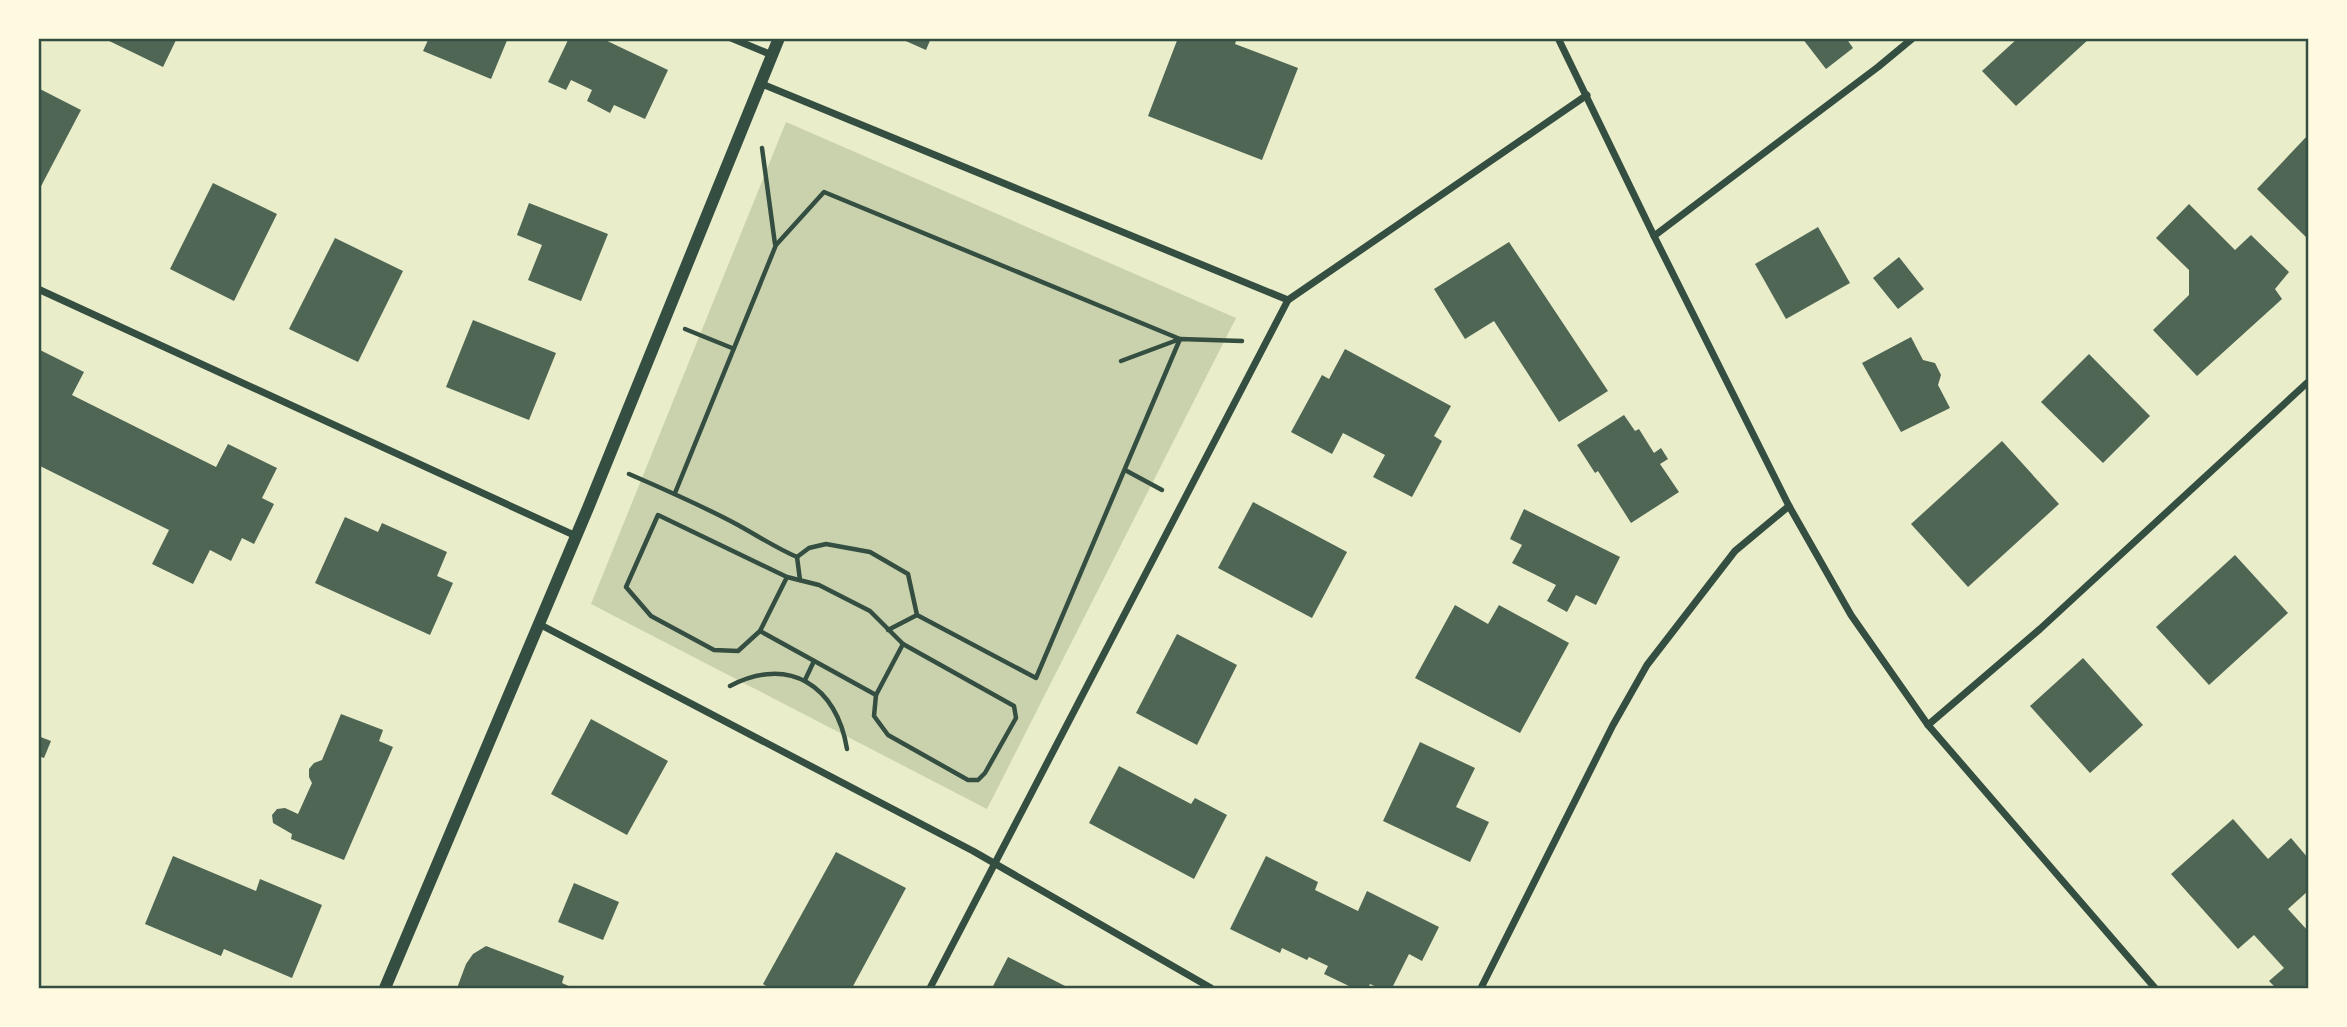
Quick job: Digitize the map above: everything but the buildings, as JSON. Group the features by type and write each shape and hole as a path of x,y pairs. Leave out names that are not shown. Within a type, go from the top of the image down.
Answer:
{"street":[{"path":"730,38 772,55"},
{"path":"385,989 540,624 779,38"},
{"path":"1558,38 1790,506 1851,615 1928,725 2155,989"},
{"path":"1654,236 1913,38"},
{"path":"762,84 1288,300"},
{"path":"930,989 1288,300 1587,95"},
{"path":"38,289 576,537"},
{"path":"1928,725 2040,629 2308,382"},
{"path":"1481,989 1613,725 1647,665 1735,551 1790,506"},
{"path":"540,624 996,864 1211,989"}],"path":[{"path":"761,138 776,245"},
{"path":"675,494 776,245 824,192 1180,340"},
{"path":"684,328 733,348"},
{"path":"797,556 809,548 826,544 870,551 908,574 917,615 1036,678 1180,340"},
{"path":"1121,361 1180,340 1267,341"},
{"path":"1125,470 1162,489"},
{"path":"626,473 742,527 772,547 797,556"},
{"path":"787,577 760,631 738,651 714,650 651,616 626,587 658,515 787,577 819,585 870,611 903,644 1014,706 1016,718 985,773 978,780 968,780 888,735 874,716 876,695 903,644"},
{"path":"797,556 800,580"},
{"path":"888,630 917,615"},
{"path":"760,631 876,695"},
{"path":"804,680 814,661"},
{"path":"730,685 745,678 773,672 804,680 830,700 848,749"}],"green space":[{"path":"786,122 1236,318 987,809 591,604"}]}
